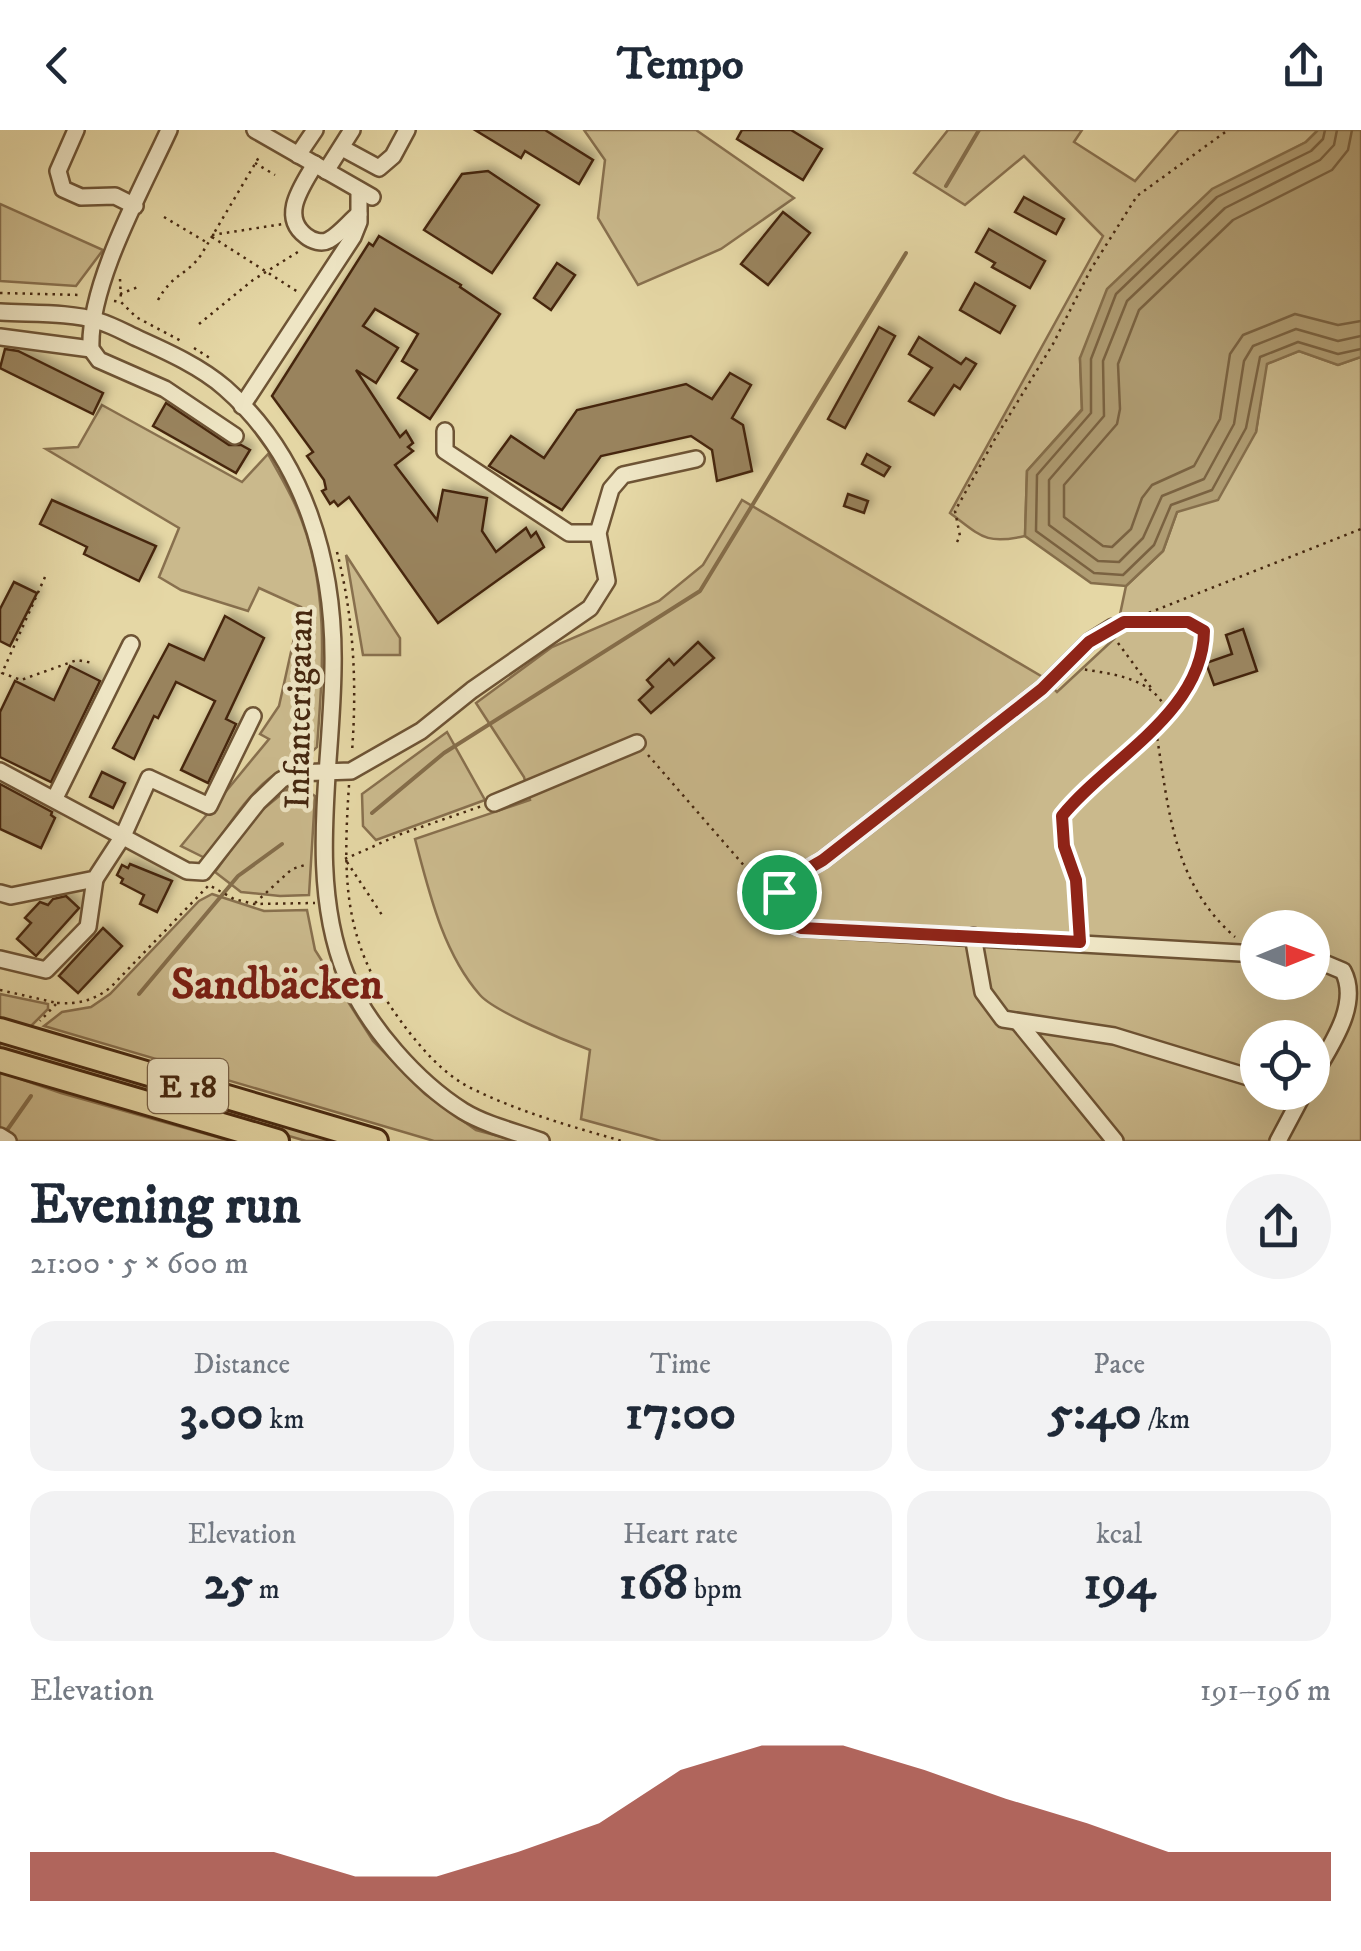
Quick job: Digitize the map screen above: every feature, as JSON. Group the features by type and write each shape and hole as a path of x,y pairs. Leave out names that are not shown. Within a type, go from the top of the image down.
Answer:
{"highway":[{"name":"E 18","path":"0,1030 376,1141"},
{"name":"E 18","path":"0,1060 277,1141"}],"street":[{"path":"76,130 58,171 62,189 82,197 115,196 135,206"},
{"path":"169,130 111,257 98,298 91,349 99,360 165,390 235,436"},
{"path":"247,400 353,237 366,194 255,130"},
{"path":"298,155 315,130"},
{"path":"352,130 342,148 294,203 296,224 314,241 331,240 360,214"},
{"path":"342,148 378,168 393,156 407,130"},
{"name":"Infanterigatan","path":"0,312 95,320 168,352 247,400 288,465 307,505 332,604 334,665 324,862 326,902 346,976 369,1015 414,1074 465,1112 541,1141"},
{"path":"0,337 91,349"},
{"path":"446,431 445,451 478,474 570,533 598,533"},
{"path":"0,771 187,871 203,872 258,802 281,780 294,774 351,770 365,765 421,731 472,690 590,608 608,581 598,533 611,490 623,475 696,458"},
{"path":"1110,628 1042,689 823,860 790,879 779,892 773,916 801,928 1240,953"},
{"path":"55,798 131,644"},
{"path":"0,959 46,970 88,927 95,879 123,836 149,778 209,806 252,716"},
{"path":"494,803 637,743"},
{"path":"0,894 11,896 95,879"},
{"path":"972,936 978,979 986,1000 1003,1019 1114,1036 1240,1074"},
{"path":"1330,966 1343,971 1361,968"},
{"path":"1330,1045 1350,993 1343,971"},
{"path":"1018,1022 1115,1141"},
{"path":"1278,1141 1291,1110"},
{"path":"0,1136 8,1141"}],"path":[{"path":"957,542 960,536 955,511 1054,344 1091,268 1137,196 1228,130"},
{"path":"158,300 170,280 195,264 259,157"},
{"path":"255,163 275,175"},
{"path":"164,217 208,242"},
{"path":"211,236 296,224"},
{"path":"211,236 299,293"},
{"path":"199,324 314,241"},
{"path":"120,294 138,286"},
{"path":"1080,942 1076,880 1064,846 1062,816 1084,790 1156,730 1194,678 1204,651 1204,631 1188,622 1124,622 1361,530"},
{"path":"45,577 2,673 20,680 77,660 93,663"},
{"path":"1110,628 1167,712"},
{"path":"1064,667 1108,673 1153,690"},
{"path":"1156,730 1182,866 1210,913 1240,941"},
{"path":"637,743 763,892 779,892"},
{"path":"254,904 292,869 344,859 430,823 494,803"},
{"path":"344,859 382,915"},
{"path":"0,990 57,1003 78,1004 96,998 209,885 234,899 254,904 326,902"},
{"path":"35,1026 57,1003"}],"shaded area":[{"path":"584,130 696,130 794,198 721,249 638,285 598,218 605,160"},
{"path":"948,130 1082,130 1074,142 1135,181 1179,130 1318,130 1306,142 1269,162 1080,358 1082,409 1027,471 1025,536 1012,539 984,536 950,513 1103,236 1024,156 965,205 914,173"},
{"path":"0,204 103,250 76,286 0,281"},
{"path":"1299,351 1338,365 1361,357 1361,1141 661,1141 581,1119 590,1050 515,1018 480,995 447,941 415,839 530,800 524,777 476,703 552,647 659,601 703,565 742,500 1041,676 1057,692 1115,638 1126,586 1163,551 1177,512 1256,432 1266,364"},
{"path":"102,405 242,482 268,454 297,509 315,567 322,626 317,747 261,785 205,858 181,846 269,739 260,734 279,706 301,607 259,588 248,611 181,590 159,577 179,528 46,449 78,447"},
{"path":"346,555 400,638 400,655 363,655"},
{"path":"447,732 485,800 376,840 363,826 362,794"},
{"path":"289,788 305,789 315,796 309,895 241,892 215,872 256,815"},
{"path":"212,894 264,911 307,910 315,950 373,1041 425,1094 476,1130 517,1141 434,1141 44,1026 62,1012 91,1007 110,994 199,901"},
{"path":"0,994 48,1004 48,1009 30,1027 0,1018"},
{"path":"0,1042 338,1141 306,1141 0,1051"},
{"path":"0,1072 61,1093 231,1141 0,1141"}],"water":[{"path":"1318,130 1361,130 1361,357 1338,365 1299,351 1267,364 1256,432 1218,500 1177,512 1163,551 1126,586 1091,583 1025,536 1027,471 1082,410 1080,358 1107,289 1212,189 1306,142"}],"building":[{"path":"475,130 545,130 593,160 579,184 525,151 521,158"},
{"path":"742,130 791,130 822,149 803,180 737,139"},
{"path":"488,171 539,205 492,273 424,230 462,174"},
{"path":"1024,197 1064,219 1056,234 1015,212"},
{"path":"783,212 810,233 768,285 741,264"},
{"path":"989,229 1045,261 1030,288 992,267 995,263 976,252"},
{"path":"379,236 461,285 500,314 430,419 398,398 417,370 402,361 418,334 375,309 363,326 398,348 376,383 356,370 400,437 406,431 413,443 408,447 413,451 395,465 437,520 443,490 487,498 482,531 496,552 526,528 531,537 536,532 544,547 438,623 349,497 338,506 334,501 330,504 322,491 326,489 324,480 307,456 313,452 272,396 369,243 373,246"},
{"path":"557,263 575,275 551,310 534,298"},
{"path":"975,283 1015,306 1000,333 960,310"},
{"path":"879,327 895,336 845,428 828,419"},
{"path":"919,337 961,364 966,358 976,364 960,389 954,385 934,415 909,401 932,368 909,354"},
{"path":"5,349 18,351 103,393 93,414 0,368"},
{"path":"730,373 751,385 732,418 743,425 752,471 717,481 712,450 691,436 601,456 562,510 489,466 511,436 544,458 577,410 686,384 712,399"},
{"path":"166,403 229,445 250,450 236,473 153,426"},
{"path":"867,454 890,467 884,476 862,464"},
{"path":"848,494 868,501 864,513 844,506"},
{"path":"52,500 156,546 139,581 84,554 87,547 40,524"},
{"path":"14,582 37,593 10,646 0,641 0,609"},
{"path":"225,616 264,638 226,719 236,724 208,783 181,770 215,701 176,682 158,718 154,716 134,759 113,748 169,644 204,660"},
{"path":"1243,629 1257,671 1214,685 1206,663 1232,654 1226,635"},
{"path":"698,642 714,658 651,713 639,700 653,687 647,680 669,659 674,665"},
{"path":"70,666 100,681 51,782 0,757 0,712 15,681 54,700"},
{"path":"102,772 125,783 113,808 90,797"},
{"path":"0,784 52,812 55,818 41,848 0,829"},
{"path":"130,864 172,881 157,912 140,904 144,895 121,883 123,879 117,875 122,865 128,868"},
{"path":"66,896 79,908 36,956 17,939 31,923 25,918 40,902 48,905 53,899"},
{"path":"103,928 122,946 78,993 59,976"}],"waterway":[{"path":"946,186 979,130"},
{"path":"372,813 444,753 700,591 906,253"},
{"path":"139,994 238,876 282,844"},
{"path":"5,1133 31,1096"}],"district":[{"name":"Sandbäcken","path":"277,982"}],"route":[{"path":"1124,622 1188,622 1204,631 1204,651 1194,678 1156,730 1084,790 1062,816 1064,846 1076,880 1080,942 801,928 773,916 779,892 790,879 823,860 1042,689 1089,642 1113,627 1124,622"}]}
